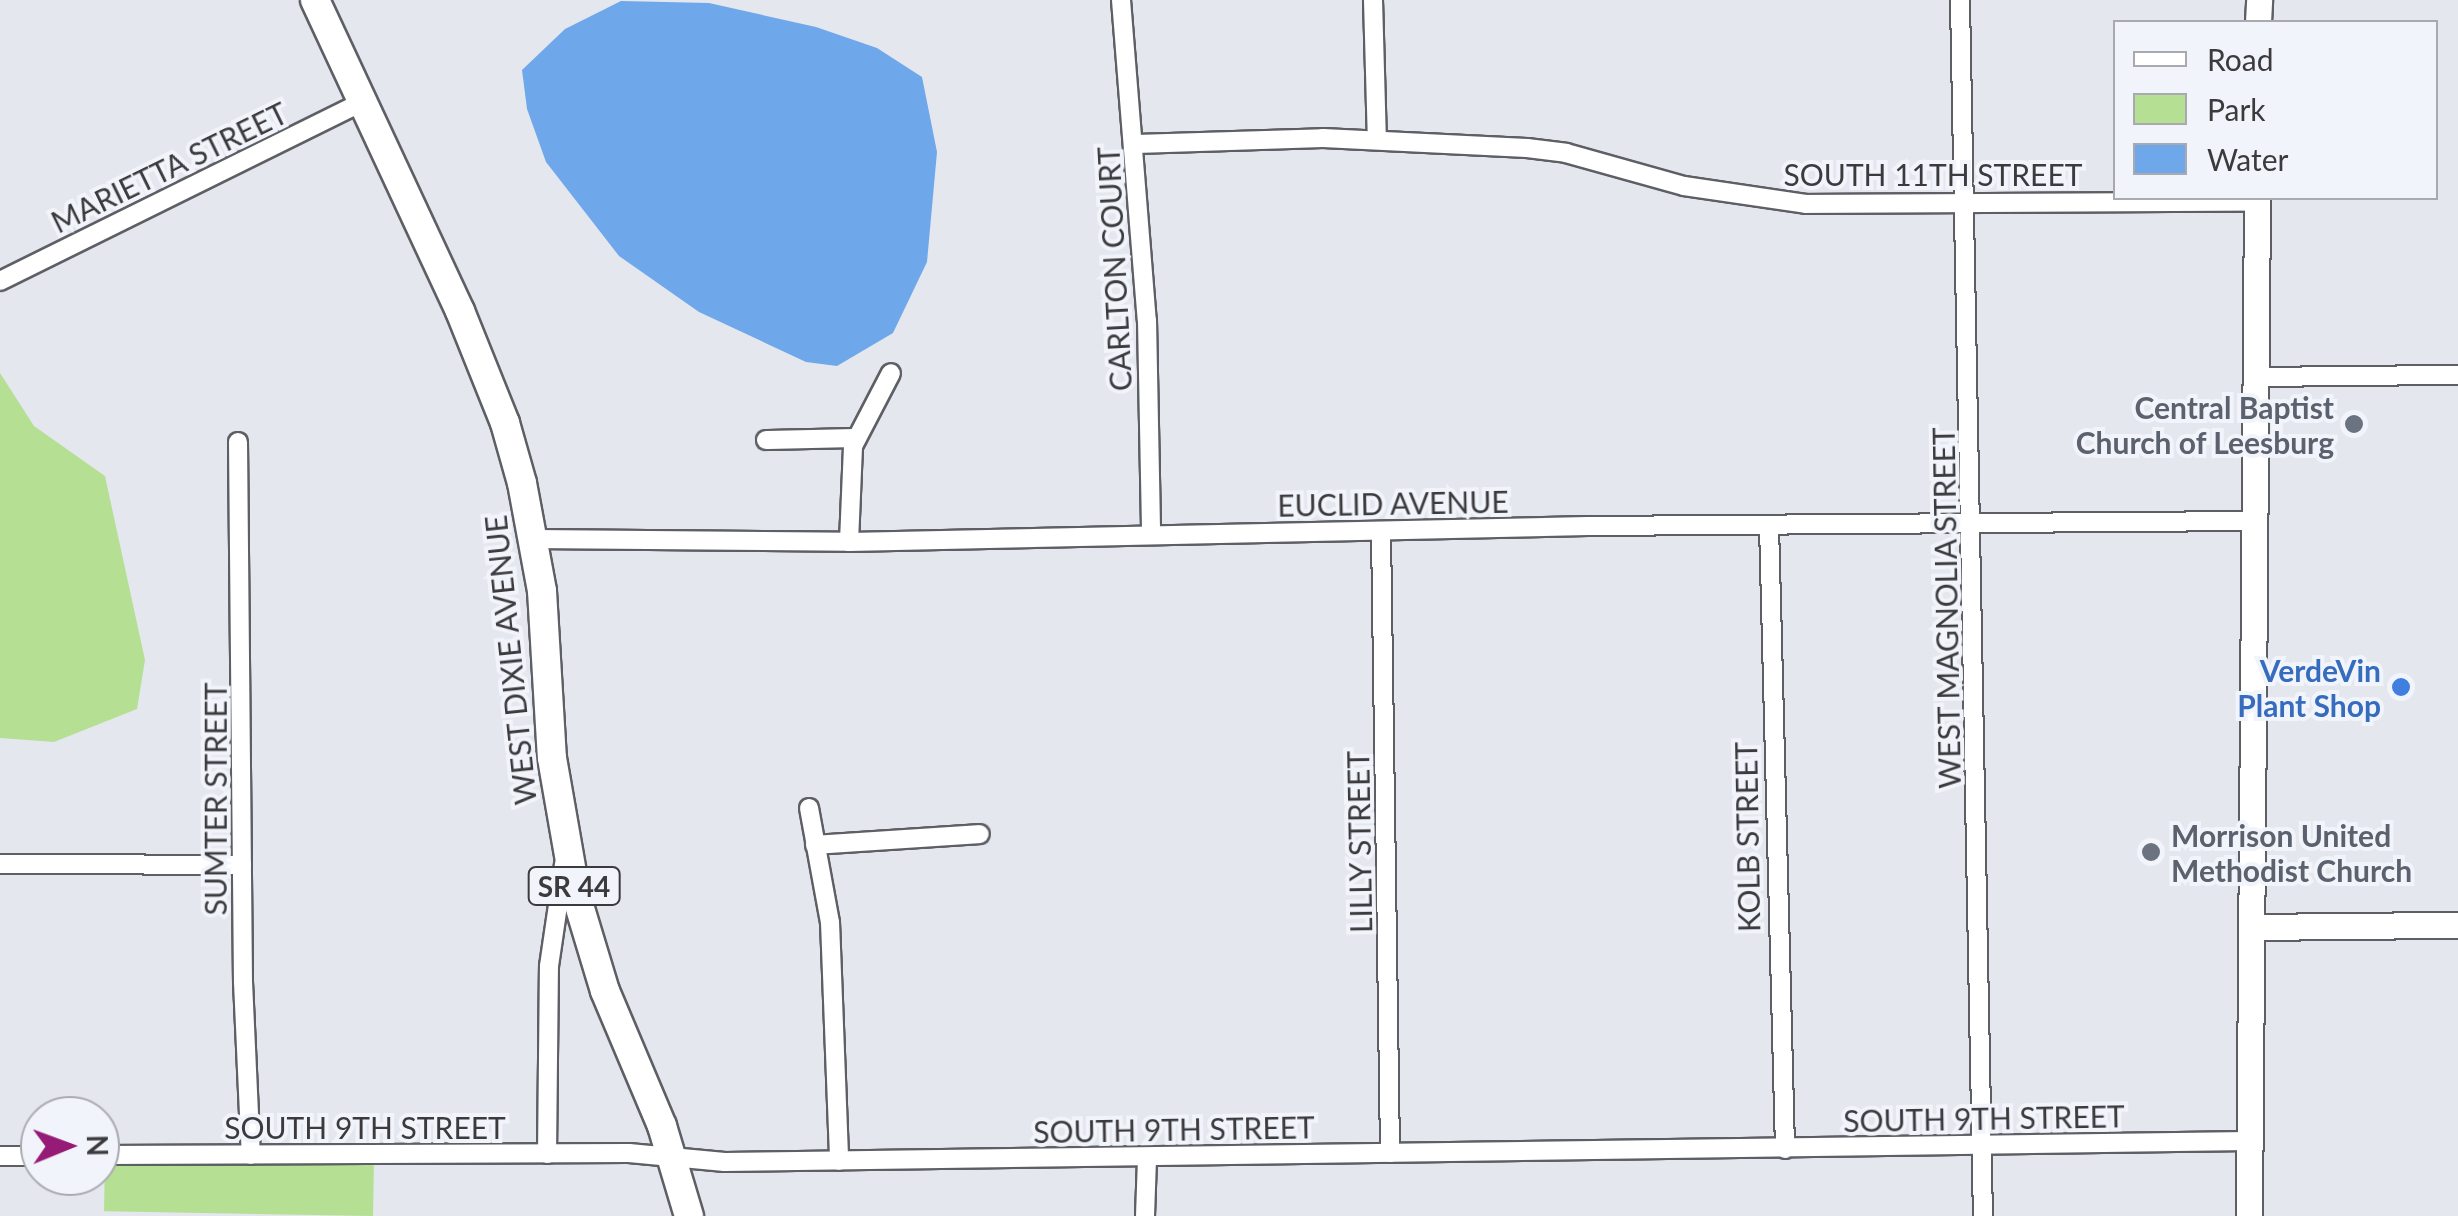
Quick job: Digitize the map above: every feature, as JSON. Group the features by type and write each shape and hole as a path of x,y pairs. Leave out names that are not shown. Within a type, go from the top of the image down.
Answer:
{"main road":[{"name":"WEST DIXIE AVENUE","path":"314,0 486,370 513,453 534,539 546,635 552,758 566,848 605,991 674,1158 689,1216"},
{"path":"2248,1216 2257,200"},
{"path":"2251,927 2458,925"}],"street":[{"name":"CARLTON COURT","path":"1122,0 1136,144 1146,320 1152,536"},
{"path":"1373,0 1378,139"},
{"name":"WEST MAGNOLIA STREET","path":"1960,0 1982,1216"},
{"name":"MARIETTA STREET","path":"0,282 362,102"},
{"name":"SOUTH 11TH STREET","path":"1136,144 1378,139 1566,153 1684,186 1792,202 2257,200"},
{"path":"849,542 849,487 857,438 891,372"},
{"path":"2256,377 2458,375"},
{"path":"766,440 857,438"},
{"name":"SUMTER STREET","path":"238,442 242,865 251,1155"},
{"name":"EUCLID AVENUE","path":"534,539 849,542 1381,530 2254,522"},
{"name":"KOLB STREET","path":"1769,525 1785,1148"},
{"name":"LILLY STREET","path":"1381,530 1390,1153"},
{"path":"809,808 830,922 840,1161"},
{"path":"815,846 980,834"},
{"path":"547,1154 549,966 566,848"},
{"path":"0,864 242,865"},
{"name":"SOUTH 9TH STREET","path":"120,1156 547,1154 840,1161 2249,1141"},
{"path":"1146,1216 1147,1158"}],"green space":[{"path":"0,373 34,426 105,476 145,660 137,709 54,742 0,738"},
{"path":"120,1154 374,1158 373,1216 104,1211 104,1196 120,1196"}],"water":[{"path":"621,1 709,3 816,27 877,48 922,77 937,152 927,262 893,333 837,366 806,362 699,312 619,256 546,162 527,109 522,70 565,29"}],"place":[{"name":"Central Baptist Church of Leesburg","path":"2354,424"},
{"name":"VerdeVin Plant Shop","path":"2401,687"},
{"name":"Morrison United Methodist Church","path":"2151,852"}]}
